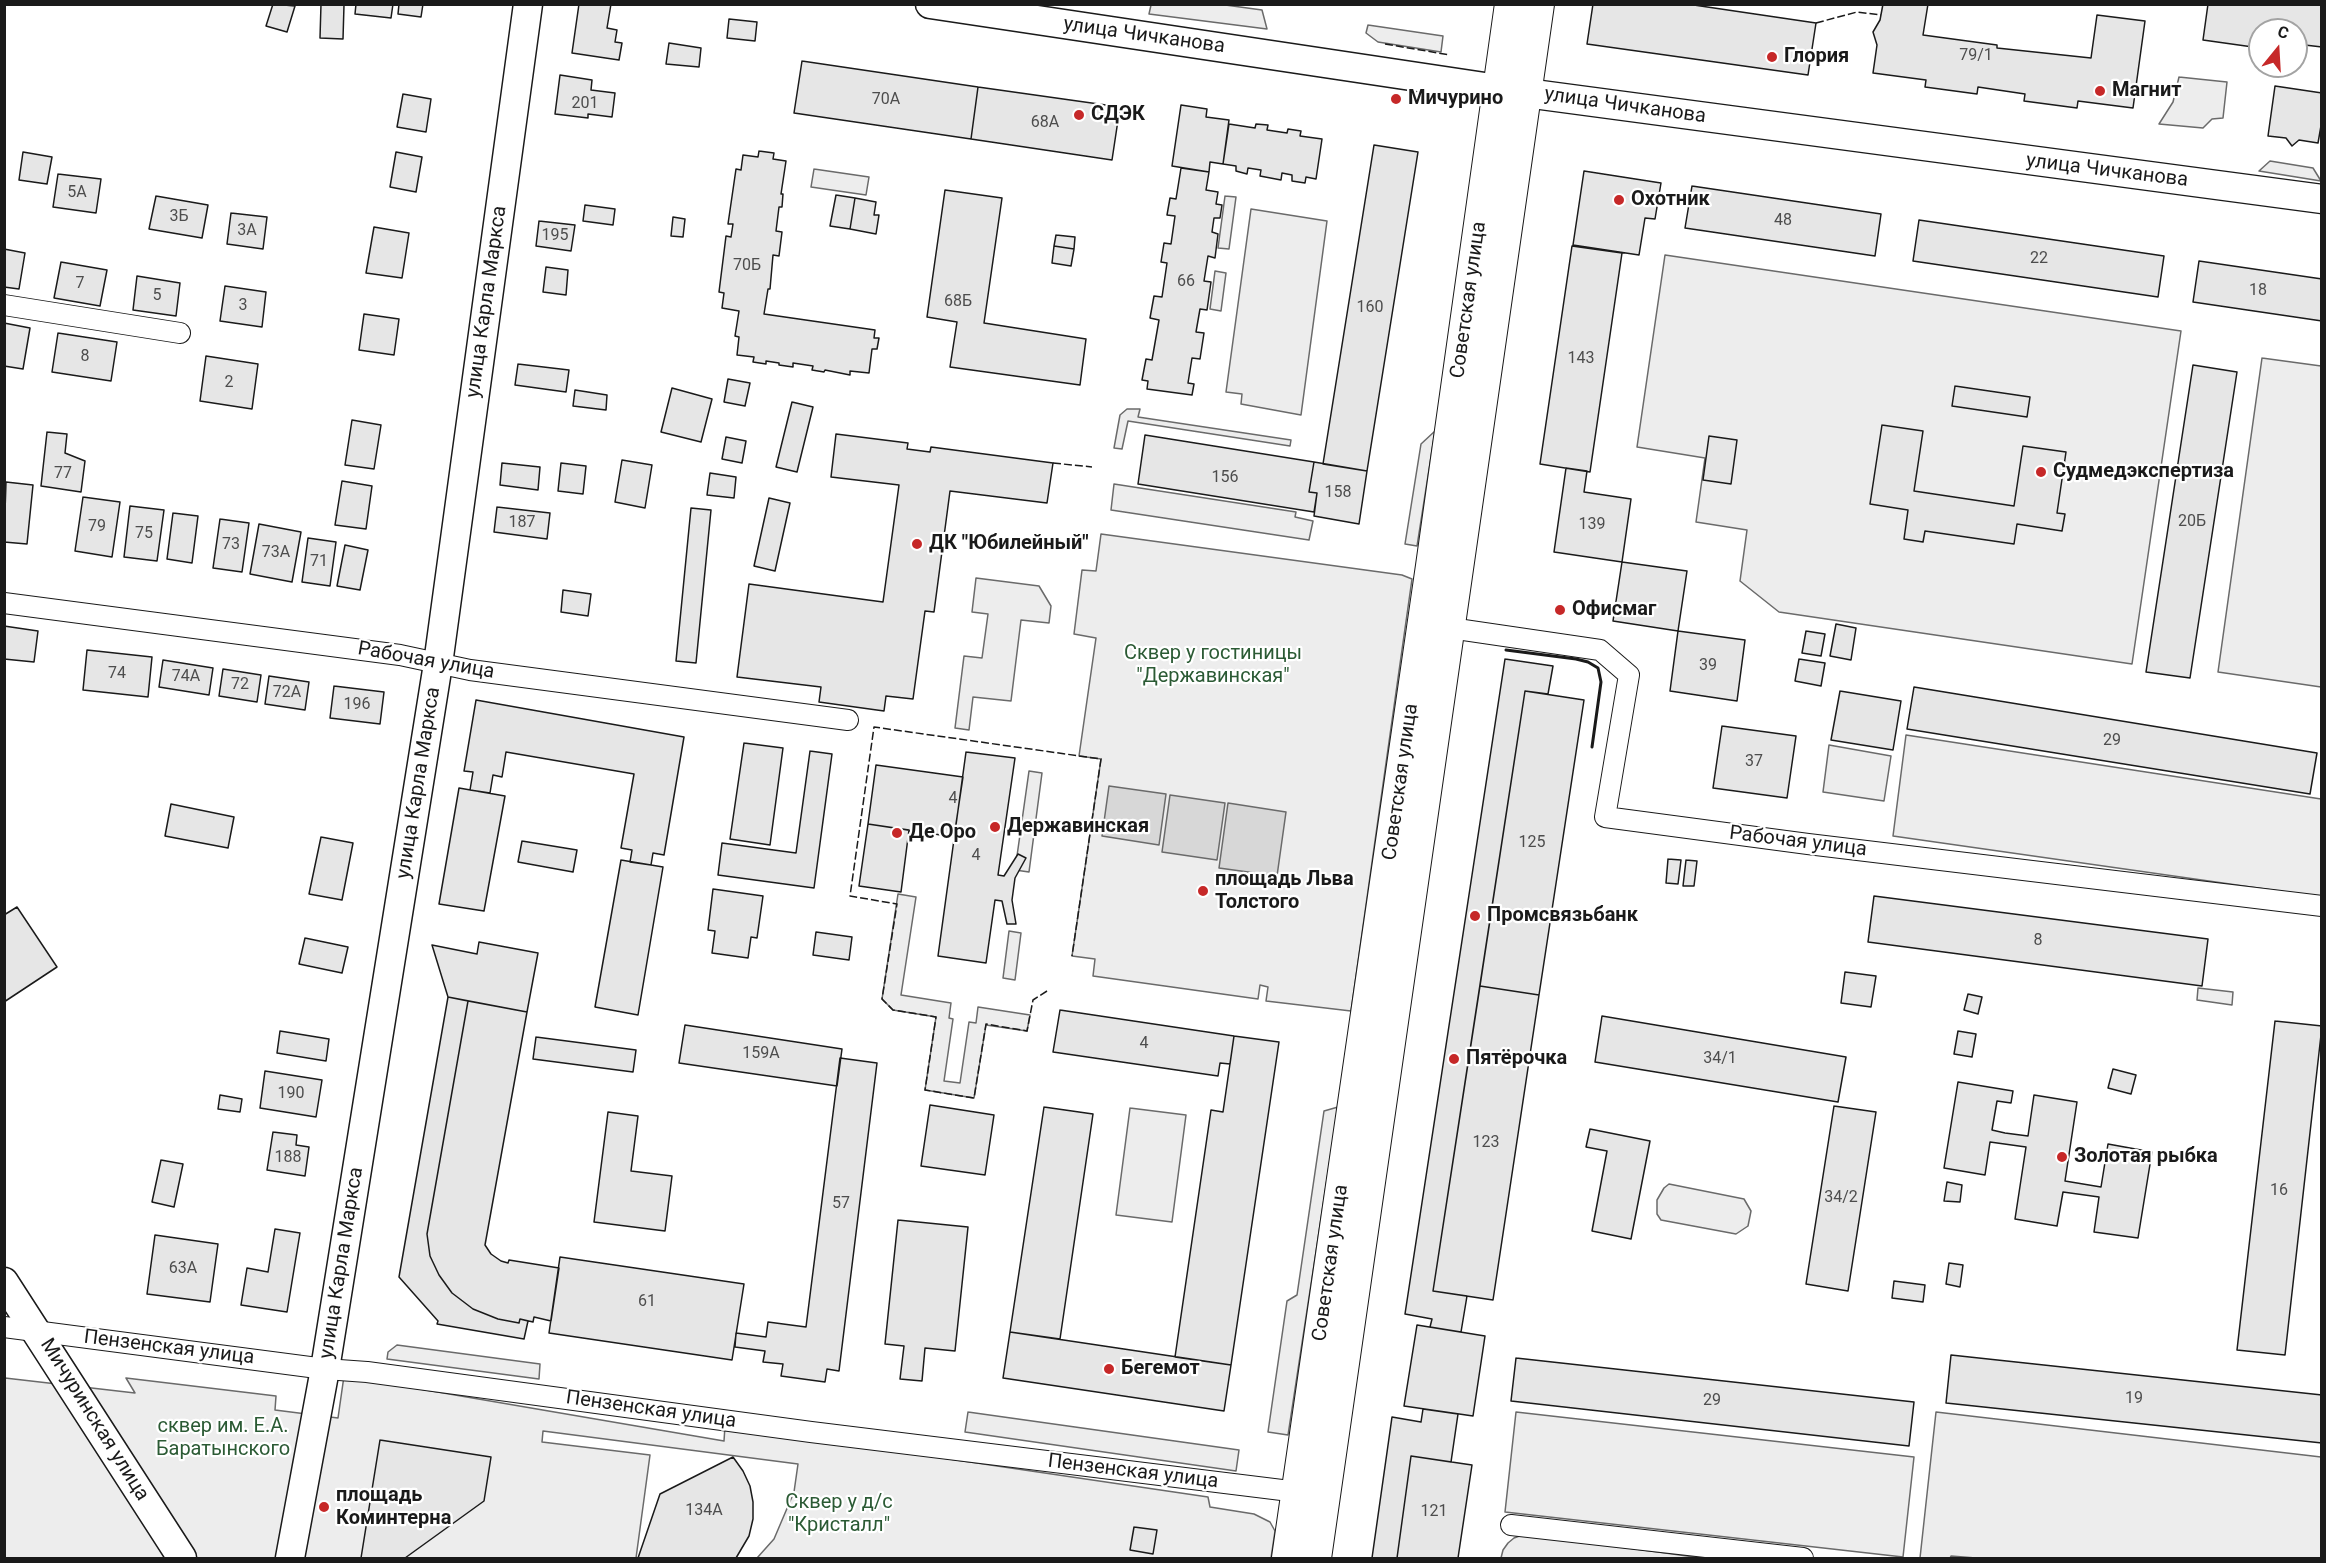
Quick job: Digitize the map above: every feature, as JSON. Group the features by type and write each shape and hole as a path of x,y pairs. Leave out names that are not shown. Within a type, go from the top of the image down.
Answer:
{"main road":[{"name":"улица Карла Маркса","path":"290,1558 326,1369 438,664 528,4"},
{"name":"улица Чичканова","path":"930,4 1512,91 2322,199"},
{"name":"Советская улица","path":"1288,1558 1311,1494 1432,566 1512,91 1510,4"},
{"path":"1316,1558 1311,1494 1450,628 1512,91 1538,4"},
{"name":"Мичуринская улица","path":"4,1282 182,1558"}],"street":[{"path":"4,305 180,333"},
{"name":"Рабочая улица","path":"4,603 400,655 438,664 685,700 848,720"},
{"name":"Рабочая улица","path":"1450,628 1600,650 1629,675 1605,817 2322,906"},
{"name":"Пензенская улица","path":"4,1327 326,1369 366,1372 811,1432 1311,1494"},
{"path":"1511,1525 1803,1558"}],"shaded area":[{"path":"1218,4 1262,10 1267,29 1149,14 1151,5"},
{"path":"1368,25 1443,36 1441,52 1378,42 1366,33"},
{"path":"2179,77 2227,82 2223,118 2212,119 2203,128 2159,124 2173,102"},
{"path":"2270,161 2313,168 2321,181 2259,171"},
{"path":"814,169 869,177 866,195 811,187"},
{"path":"1225,196 1236,197 1229,249 1218,248"},
{"path":"1251,209 1327,221 1301,415 1241,404 1242,394 1226,392"},
{"path":"1665,255 2181,331 2132,664 1779,612 1740,581 1747,530 1696,522 1705,458 1637,447"},
{"path":"1215,271 1226,273 1221,311 1210,309"},
{"path":"2262,358 2321,366 2321,687 2218,672"},
{"path":"1127,409 1140,409 1138,417 1291,440 1290,446 1128,421 1122,449 1114,448 1120,415"},
{"path":"1435,431 1417,546 1405,544 1421,444"},
{"path":"1114,484 1296,512 1295,517 1313,521 1309,540 1111,510"},
{"path":"1101,534 1402,575 1412,579 1351,1011 1266,1001 1268,987 1260,985 1258,999 1093,976 1095,959 1072,956 1101,759 1079,756 1096,638 1074,634 1082,570 1096,571"},
{"path":"976,578 1039,586 1051,606 1049,623 1021,620 1011,701 973,697 969,730 955,728 964,656 982,658 988,614 972,612"},
{"path":"1906,735 2321,799 2321,897 1893,836"},
{"path":"1829,745 1891,756 1884,801 1823,792"},
{"path":"1029,771 1042,773 1029,872 1015,870"},
{"path":"1109,786 1166,794 1159,845 1102,836"},
{"path":"1170,795 1225,803 1217,860 1162,852"},
{"path":"1228,803 1286,812 1277,876 1219,868"},
{"path":"898,894 916,897 901,995 951,1003 949,1018 953,1019 944,1081 960,1083 969,1022 976,1023 978,1007 1030,1015 1027,1031 986,1025 974,1098 925,1090 936,1017 893,1010 882,999"},
{"path":"1009,931 1021,933 1015,980 1003,978"},
{"path":"2198,988 2233,992 2232,1005 2197,1000"},
{"path":"1338,1107 1288,1435 1268,1432 1287,1301 1297,1295 1324,1111"},
{"path":"1130,1108 1186,1115 1172,1222 1116,1215"},
{"path":"1669,1184 1744,1199 1751,1211 1748,1226 1736,1234 1661,1220 1657,1214 1657,1200"},
{"path":"397,1345 540,1364 539,1379 387,1359 388,1352"},
{"name":"площадь Коминтерна","path":"344,1376 724,1441 725,1426 1208,1497 1210,1507 1254,1514 1270,1522 1275,1531 1271,1558 757,1558 774,1539 794,1492 798,1464 543,1431 542,1442 650,1455 636,1558 5,1558 5,1378 135,1393 126,1378 276,1396 275,1410 338,1418"},
{"path":"968,1412 1239,1450 1236,1471 965,1432"},
{"path":"1516,1412 1914,1457 1903,1557 1505,1512"},
{"path":"1936,1412 2321,1457 2321,1558 1976,1558 1951,1556 1950,1558 1920,1558"},
{"path":"1525,1534 1702,1558 1501,1558 1508,1543"}],"building":[{"path":"273,4 295,6 287,32 266,26"},
{"path":"321,4 344,5 343,39 320,38"},
{"path":"356,4 393,4 391,18 355,14"},
{"path":"399,4 423,4 421,17 398,14"},
{"path":"579,4 611,4 607,28 617,30 615,42 622,43 619,60 572,53"},
{"path":"1593,4 1687,4 1816,23 1808,75 1587,44"},
{"path":"1883,4 1928,4 1923,35 1997,45 1997,48 2091,58 2097,15 2145,21 2133,108 2078,101 2077,108 2024,101 2025,94 1978,87 1977,94 1925,87 1926,80 1873,73 1877,45 1873,32 1880,20"},
{"path":"2208,4 2322,4 2322,47 2308,45 2308,18 2248,18 2248,46 2203,40"},
{"path":"729,19 757,22 755,41 727,38"},
{"path":"669,43 701,48 699,67 666,64"},
{"path":"802,61 978,87 971,139 794,113"},
{"path":"560,75 592,80 591,90 615,93 612,117 588,114 588,118 555,114"},
{"path":"2275,86 2322,93 2322,120 2318,143 2299,140 2292,146 2286,138 2268,136"},
{"path":"978,87 1120,107 1112,160 971,139"},
{"path":"403,94 431,99 426,132 397,127"},
{"path":"1181,105 1207,109 1206,117 1229,120 1223,164 1210,162 1209,172 1172,166"},
{"path":"1229,124 1255,128 1256,124 1268,125 1267,130 1287,133 1288,129 1301,131 1300,136 1322,139 1316,179 1306,177 1305,183 1292,181 1292,175 1282,173 1281,180 1260,176 1261,170 1248,168 1247,174 1236,171 1236,166 1223,164"},
{"path":"1374,145 1418,152 1367,471 1323,464"},
{"path":"759,151 774,153 773,159 786,161 781,194 783,194 782,207 779,207 776,231 782,232 779,256 773,255 770,289 768,289 764,314 875,330 874,338 879,338 877,349 872,349 869,373 850,371 850,375 825,370 824,372 812,370 813,366 793,363 793,367 766,361 766,364 753,362 754,357 737,355 739,337 735,336 739,311 722,308 724,293 719,292 726,236 731,237 733,224 728,224 736,169 741,170 743,155 758,157"},
{"path":"23,152 52,157 47,184 19,180"},
{"path":"396,152 422,157 416,192 390,187"},
{"path":"1181,168 1209,172 1206,190 1218,192 1216,204 1222,205 1220,218 1214,218 1212,232 1218,234 1215,258 1208,256 1204,281 1211,282 1207,310 1200,309 1196,332 1204,333 1200,359 1192,358 1188,383 1194,384 1192,395 1147,389 1148,381 1142,380 1146,359 1152,360 1159,320 1150,318 1154,296 1162,297 1167,263 1161,262 1164,243 1171,244 1175,216 1167,215 1170,198 1176,199"},
{"name":"Охотник","path":"1584,171 1661,183 1655,219 1645,218 1639,255 1573,245"},
{"path":"58,174 101,179 96,213 53,207"},
{"path":"1692,186 1881,214 1875,256 1685,228"},
{"path":"945,190 1002,198 984,323 1086,339 1080,385 950,367 957,322 927,317"},
{"path":"836,195 855,198 850,229 830,226"},
{"path":"156,196 208,205 202,238 149,229"},
{"path":"855,198 876,202 874,215 879,215 876,234 850,229"},
{"path":"585,205 615,209 613,225 583,221"},
{"path":"231,213 267,217 263,249 227,244"},
{"path":"673,217 685,219 683,237 671,236"},
{"path":"1919,220 2164,256 2158,297 1913,261"},
{"path":"539,221 575,225 571,251 536,246"},
{"path":"374,227 409,233 402,278 366,273"},
{"path":"1056,235 1075,237 1074,249 1054,246"},
{"path":"1054,246 1074,249 1071,266 1052,263"},
{"path":"1572,246 1622,253 1590,472 1540,464"},
{"path":"4,249 25,253 19,289 4,287"},
{"path":"2199,261 2322,279 2322,321 2193,302"},
{"path":"61,262 107,270 100,306 54,298"},
{"path":"546,267 568,270 566,295 543,292"},
{"path":"137,276 180,283 176,316 133,310"},
{"path":"225,286 266,292 262,327 220,321"},
{"path":"364,314 399,319 394,355 359,350"},
{"path":"4,323 30,328 23,369 4,366"},
{"path":"58,333 117,342 111,381 52,372"},
{"path":"206,356 258,364 252,409 200,401"},
{"path":"518,364 569,370 566,392 515,385"},
{"path":"2193,365 2237,372 2190,678 2146,672"},
{"path":"728,379 750,383 745,406 724,402"},
{"path":"1955,386 2030,397 2027,417 1952,406"},
{"path":"672,388 712,399 701,442 661,432"},
{"path":"575,390 607,395 606,410 573,406"},
{"path":"792,402 813,407 797,472 776,467"},
{"path":"352,420 381,425 374,469 345,465"},
{"name":"Судмедэкспертиза","path":"1882,425 1923,431 1914,491 2014,506 2023,446 2066,452 2057,513 2065,514 2062,531 2017,524 2014,544 1925,531 1923,542 1904,539 1908,510 1870,504"},
{"path":"47,432 67,434 65,453 85,461 81,492 41,486"},
{"name":"ДК \"Юбилейный\"","path":"836,434 908,443 907,449 930,452 931,447 1053,463 1047,503 950,491 934,612 925,611 913,699 886,696 884,711 819,702 821,687 737,677 749,584 883,602 899,485 831,477"},
{"path":"1145,435 1314,462 1309,492 1317,493 1314,512 1138,484"},
{"path":"1709,436 1737,440 1731,484 1703,480"},
{"path":"726,437 746,441 742,463 722,459"},
{"path":"622,460 652,465 645,508 615,502"},
{"path":"1314,462 1367,471 1359,524 1314,516 1317,493 1309,492"},
{"path":"502,463 540,467 538,490 500,485"},
{"path":"561,463 586,466 583,494 558,491"},
{"path":"1566,468 1587,471 1584,492 1631,499 1622,562 1554,552"},
{"path":"710,473 736,477 734,498 707,495"},
{"path":"342,481 372,486 366,529 335,525"},
{"path":"6,482 33,485 27,544 4,542"},
{"path":"83,497 120,502 112,557 75,551"},
{"path":"769,498 790,503 775,571 754,566"},
{"path":"130,506 164,510 157,561 124,557"},
{"path":"497,507 550,513 547,539 494,532"},
{"path":"691,508 711,510 696,663 676,661"},
{"path":"173,513 198,516 192,563 167,559"},
{"path":"220,519 249,523 242,572 213,568"},
{"path":"259,524 301,532 292,582 250,574"},
{"path":"308,538 336,542 330,586 302,582"},
{"path":"345,545 368,550 360,590 337,586"},
{"path":"1622,562 1687,571 1678,631 1613,621"},
{"path":"563,590 591,594 588,616 561,612"},
{"path":"1836,624 1856,628 1851,660 1830,656"},
{"path":"4,626 38,631 34,662 4,659"},
{"path":"1678,631 1745,640 1737,701 1670,691"},
{"path":"1806,631 1825,634 1821,656 1802,653"},
{"path":"87,650 152,657 148,697 83,690"},
{"path":"1505,659 1553,666 1548,694 1525,691 1433,1291 1467,1296 1461,1332 1430,1327 1432,1319 1405,1314"},
{"path":"1799,659 1825,663 1821,686 1795,681"},
{"path":"163,660 213,668 209,695 159,687"},
{"path":"223,669 261,675 257,702 219,696"},
{"path":"269,676 309,682 305,710 265,704"},
{"path":"334,686 384,692 380,724 330,718"},
{"path":"1914,687 2317,753 2310,794 1907,729"},
{"path":"1525,691 1584,700 1539,995 1480,986"},
{"path":"1840,691 1901,701 1893,750 1831,740"},
{"path":"476,700 684,737 664,855 653,853 651,865 630,862 632,850 621,848 634,774 506,752 502,777 493,775 490,793 470,790 473,772 464,771"},
{"path":"1722,726 1796,736 1787,798 1713,788"},
{"path":"744,743 783,748 770,845 730,839"},
{"path":"810,751 832,754 814,888 718,875 722,843 796,853"},
{"path":"966,752 1015,758 998,875 1004,876 1018,854 1026,858 1015,878 1012,900 1016,924 1007,924 1002,901 995,900 986,963 938,956"},
{"path":"876,765 963,777 954,837 868,824"},
{"path":"459,788 505,796 484,911 439,904"},
{"path":"171,804 234,817 228,848 165,836"},
{"path":"868,824 909,830 901,892 859,886"},
{"path":"321,837 353,843 342,900 309,894"},
{"path":"522,841 577,850 573,872 518,862"},
{"path":"1668,859 1681,860 1678,884 1666,883"},
{"path":"621,860 663,867 638,1015 595,1007"},
{"path":"1686,860 1697,861 1694,886 1683,886"},
{"path":"713,889 763,896 757,938 751,937 748,958 712,953 715,931 708,930"},
{"path":"1874,896 2208,939 2202,986 1868,942"},
{"path":"17,907 57,967 4,1002 4,915"},
{"path":"816,932 852,937 849,960 813,955"},
{"path":"305,938 348,947 342,973 299,964"},
{"path":"479,942 538,953 527,1012 448,997 432,945 477,954"},
{"path":"1845,972 1876,976 1871,1007 1841,1003"},
{"path":"1480,986 1539,995 1493,1300 1433,1291"},
{"path":"1968,994 1982,997 1978,1014 1964,1010"},
{"path":"448,997 468,1001 427,1234 430,1256 439,1275 452,1293 473,1309 498,1319 519,1323 520,1319 528,1321 524,1339 437,1324 438,1321 399,1277"},
{"path":"468,1001 527,1012 485,1245 491,1254 501,1261 508,1263 509,1260 559,1268 551,1321 534,1317 533,1322 520,1319 519,1323 498,1319 473,1309 452,1293 439,1275 430,1256 427,1234"},
{"path":"1060,1010 1234,1036 1230,1064 1220,1063 1218,1076 1053,1052"},
{"path":"1602,1016 1846,1057 1838,1102 1595,1062"},
{"path":"2275,1021 2322,1026 2285,1355 2237,1350"},
{"path":"685,1025 842,1049 837,1086 679,1063"},
{"path":"280,1031 329,1039 326,1061 277,1053"},
{"path":"1958,1031 1976,1034 1972,1057 1954,1054"},
{"path":"1234,1036 1279,1042 1231,1365 1175,1357 1211,1110 1223,1112"},
{"path":"536,1037 636,1050 633,1072 533,1059"},
{"path":"840,1058 877,1063 839,1371 827,1369 825,1382 781,1376 783,1364 763,1362 765,1351 735,1347 736,1333 766,1337 768,1322 806,1327"},
{"path":"2113,1069 2136,1075 2131,1094 2108,1088"},
{"path":"265,1071 322,1080 316,1117 260,1108"},
{"path":"1958,1082 2013,1091 2011,1103 1997,1101 1992,1130 2005,1133 2028,1136 2034,1095 2077,1102 2065,1181 2101,1187 2108,1144 2152,1152 2138,1238 2094,1232 2099,1197 2063,1192 2057,1226 2015,1219 2026,1147 1990,1142 1985,1175 1944,1168"},
{"path":"220,1095 242,1099 240,1112 218,1109"},
{"path":"930,1105 994,1115 985,1175 921,1166"},
{"path":"1834,1106 1876,1112 1848,1291 1806,1284"},
{"path":"1044,1107 1093,1114 1060,1339 1010,1332"},
{"path":"608,1112 638,1116 631,1171 672,1176 665,1231 594,1222"},
{"path":"1590,1129 1650,1141 1631,1239 1592,1231 1607,1151 1586,1147"},
{"path":"273,1132 297,1135 296,1145 309,1147 305,1176 267,1170"},
{"path":"161,1160 183,1164 174,1207 152,1202"},
{"path":"1947,1182 1962,1185 1960,1202 1944,1201"},
{"path":"898,1220 968,1227 955,1351 925,1348 922,1381 900,1379 904,1346 885,1344"},
{"path":"275,1229 300,1233 287,1312 241,1305 247,1268 268,1272"},
{"path":"155,1235 218,1244 210,1302 147,1294"},
{"path":"560,1257 744,1284 732,1360 549,1333"},
{"path":"1949,1263 1963,1265 1960,1287 1946,1284"},
{"path":"1894,1281 1925,1285 1923,1302 1892,1298"},
{"path":"1417,1325 1485,1336 1473,1416 1404,1406"},
{"path":"1010,1332 1231,1365 1224,1411 1003,1378"},
{"path":"1951,1355 2322,1395 2322,1443 1946,1403"},
{"path":"1516,1358 1914,1402 1909,1446 1511,1401"},
{"path":"1423,1409 1458,1414 1451,1462 1411,1456 1397,1558 1372,1558 1392,1417 1421,1422"},
{"path":"380,1440 491,1457 484,1501 405,1558 361,1558"},
{"path":"1411,1456 1472,1465 1458,1558 1397,1558"},
{"path":"733,1457 750,1486 753,1502 753,1519 749,1536 736,1558 638,1558 660,1494"},
{"path":"1134,1527 1157,1530 1153,1554 1130,1550"}],"fence":[{"path":"1816,23 1857,12 1881,15"},
{"path":"1385,44 1450,55"},
{"path":"1053,463 1092,467"},
{"path":"1047,991 1033,1000 1027,1031 986,1024 974,1098 925,1090 936,1017 893,1010 882,999 897,904 850,896 874,727 1101,759 1072,956"}],"wall":[{"path":"1506,650 1576,659 1598,668 1601,682 1592,747"}],"place":[{"name":"Глория","path":"1772,57"},
{"name":"Магнит","path":"2100,91"},
{"name":"Мичурино","path":"1396,99"},
{"name":"СДЭК","path":"1079,115"},
{"name":"Охотник","path":"1619,200"},
{"name":"Судмедэкспертиза","path":"2041,472"},
{"name":"ДК \"Юбилейный\"","path":"917,544"},
{"name":"Офисмаг","path":"1560,610"},
{"name":"Державинская","path":"995,827"},
{"name":"Де Оро","path":"897,833"},
{"name":"площадь Льва Толстого","path":"1203,891"},
{"name":"Промсвязьбанк","path":"1475,916"},
{"name":"Пятёрочка","path":"1454,1059"},
{"name":"Золотая рыбка","path":"2062,1157"},
{"name":"Бегемот","path":"1109,1369"},
{"name":"площадь Коминтерна","path":"324,1507"}],"park label":[{"name":"Сквер у гостиницы \"Державинская\"","path":"1213,666"},
{"name":"сквер им. Е.А. Баратынского","path":"223,1438"},
{"name":"Сквер у д/с \"Кристалл\"","path":"839,1514"}]}
